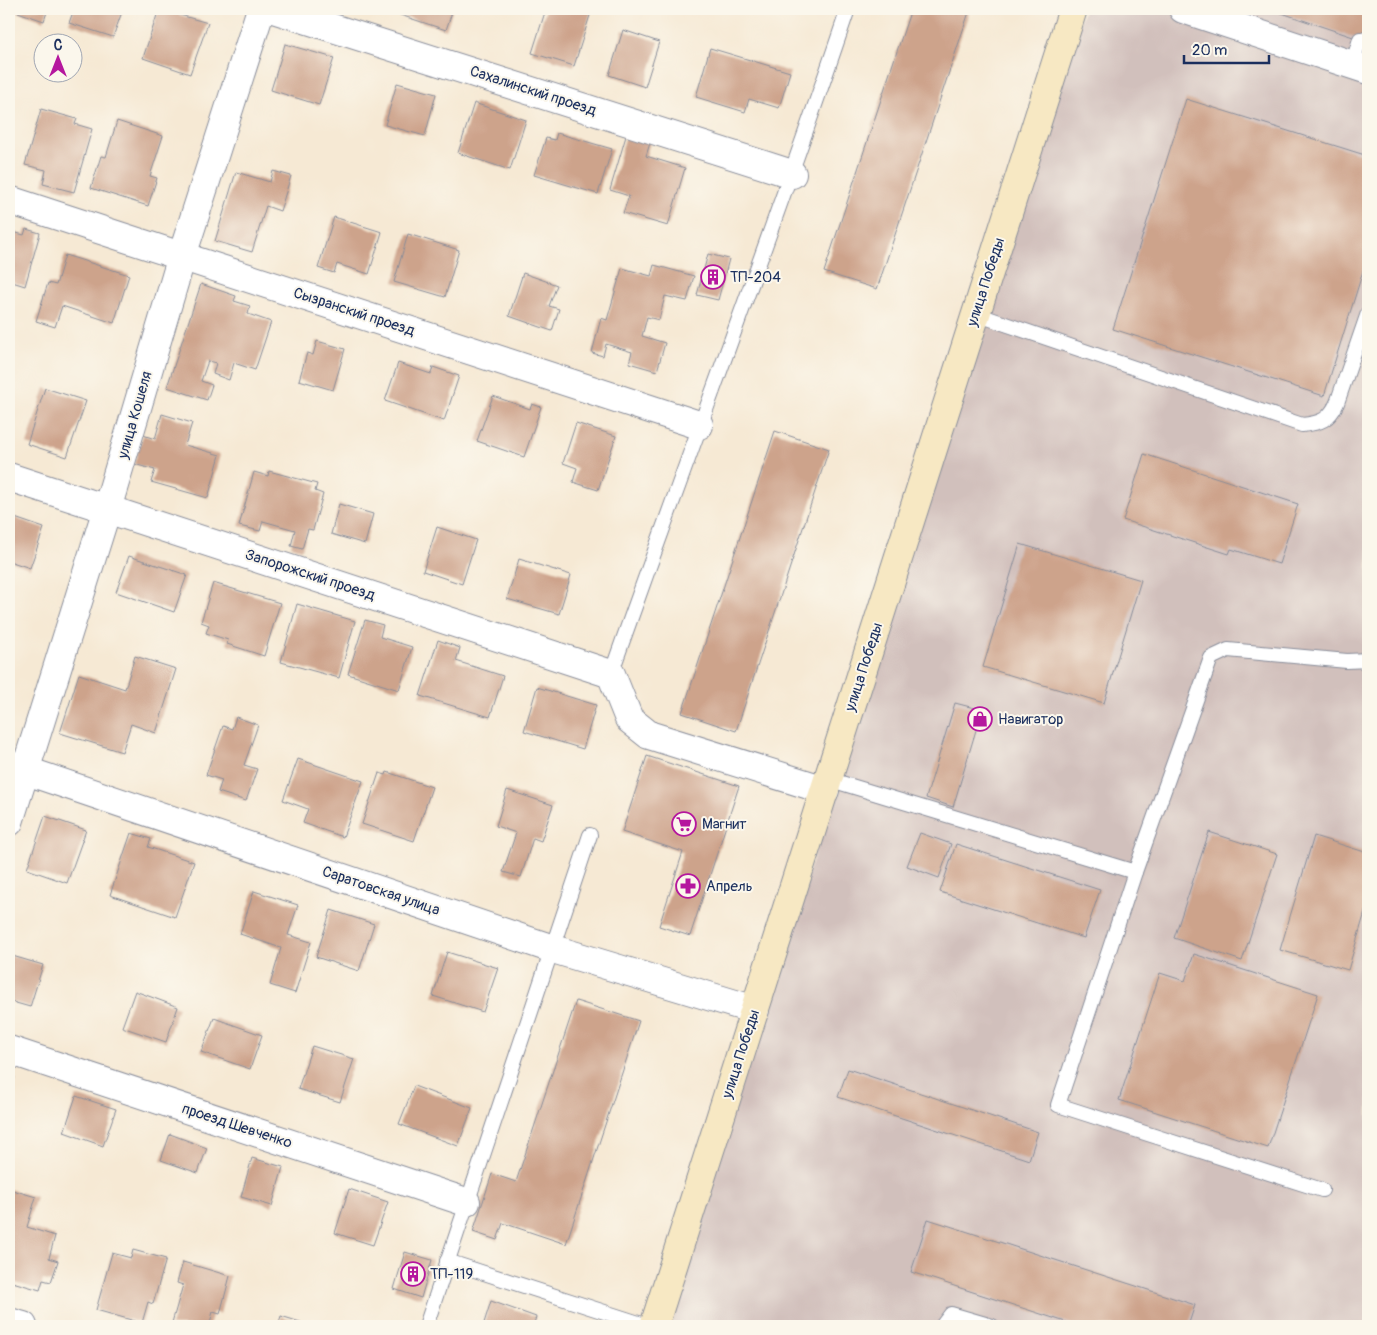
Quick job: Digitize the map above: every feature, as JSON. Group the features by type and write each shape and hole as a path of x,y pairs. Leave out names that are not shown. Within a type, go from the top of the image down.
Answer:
{"main road":[{"name":"улица Победы","path":"654,1326 1073,9"}],"street":[{"name":"улица Кошеля","path":"9,822 16,768 107,509 182,256 261,9"},
{"name":"Сахалинский проезд","path":"273,9 792,174"},
{"path":"1183,9 1360,68"},
{"name":"Сызранский проезд","path":"9,200 699,425"},
{"name":"Запорожский проезд","path":"9,477 610,674"},
{"path":"610,674 629,719 649,735 826,785"},
{"name":"Саратовская улица","path":"16,768 553,949 755,1010"},
{"name":"проезд Шевченко","path":"9,1050 466,1202"},
{"path":"9,1322 23,1326"}],"lane":[{"path":"610,674 699,425 792,174 848,9"},
{"path":"1360,39 1360,68"},
{"path":"976,314 1302,425 1316,423 1331,416 1368,313"},
{"path":"1322,1190 1058,1105 1135,872 1211,658 1228,650 1347,661 1368,660"},
{"path":"826,785 1135,872"},
{"path":"426,1326 590,836"},
{"path":"447,1261 648,1326"},
{"path":"942,1326 951,1314 992,1326"}],"shaded area":[{"path":"1084,9 1368,9 1368,1326 664,1326"}],"building":[{"path":"9,9 48,9 44,21"},
{"path":"74,9 123,9 113,37 69,23"},
{"path":"159,9 208,23 190,74 143,58"},
{"path":"382,9 453,9 446,30"},
{"path":"546,9 592,9 574,66 532,53"},
{"path":"911,9 970,9 877,289 824,272"},
{"path":"1270,9 1355,9 1368,13 1368,42"},
{"path":"623,30 659,42 645,87 609,75"},
{"path":"285,44 334,58 319,105 271,90"},
{"path":"710,48 790,72 779,108 749,99 745,112 696,97"},
{"path":"397,83 436,94 425,136 385,125"},
{"path":"1186,99 1368,156 1368,255 1324,396 1113,329"},
{"path":"474,103 526,120 510,170 458,153"},
{"path":"41,109 77,119 75,124 92,129 74,192 43,184 46,170 25,165"},
{"path":"117,121 163,136 150,176 157,178 148,206 91,188 101,156 106,157"},
{"path":"557,133 612,149 598,194 534,175 546,138 555,140"},
{"path":"626,136 650,143 646,156 685,168 668,226 623,213 629,196 610,190"},
{"path":"273,171 291,176 280,211 266,206 252,252 215,241 236,172 270,182"},
{"path":"334,217 382,232 369,274 337,264 334,273 318,268"},
{"path":"26,229 40,233 25,286 9,281 9,231 24,235"},
{"path":"408,234 459,250 445,297 394,282"},
{"name":"ТП-204","path":"708,254 729,259 718,300 697,295"},
{"path":"65,255 129,275 114,323 62,306 55,327 36,321 48,283 56,285"},
{"path":"654,265 694,276 687,301 665,296 659,320 647,317 642,336 665,343 657,371 629,363 632,352 606,344 603,356 592,353 601,318 607,320 622,268 651,276"},
{"path":"523,273 557,285 549,306 559,309 552,331 509,316"},
{"path":"201,284 236,296 234,301 250,306 248,314 271,322 255,370 234,363 229,380 213,374 216,363 208,361 201,381 212,385 207,400 167,387"},
{"path":"317,341 345,349 333,390 299,380 307,353 313,355"},
{"path":"398,363 431,374 433,367 459,376 444,421 385,401"},
{"path":"45,388 86,401 67,457 27,444"},
{"path":"493,396 530,409 532,404 541,407 524,457 477,441"},
{"path":"162,414 192,423 185,445 220,455 208,498 151,482 155,470 134,464 143,435 155,439"},
{"path":"576,423 616,436 598,490 573,482 577,468 563,463"},
{"path":"775,431 829,449 736,731 682,713"},
{"path":"1144,454 1298,504 1279,564 1231,549 1229,554 1123,520"},
{"path":"269,471 317,484 315,491 323,494 313,530 308,529 302,549 291,546 295,530 263,521 260,531 239,526 254,472 268,476"},
{"path":"339,504 373,514 365,544 331,534"},
{"path":"9,516 44,528 30,568 9,561"},
{"path":"437,527 476,540 462,584 423,571"},
{"path":"1020,544 1141,580 1104,703 983,667"},
{"path":"129,556 187,575 174,612 116,592"},
{"path":"519,559 571,575 559,614 507,599"},
{"path":"213,583 280,603 264,656 227,644 228,640 206,633 209,625 201,622"},
{"path":"297,604 355,621 339,678 281,662"},
{"path":"365,620 383,625 380,637 412,647 399,690 348,674"},
{"path":"438,640 460,648 456,661 503,676 490,717 420,696"},
{"path":"135,656 176,669 156,733 131,724 122,752 60,733 79,674 125,689"},
{"path":"537,687 596,705 583,749 524,731"},
{"path":"955,703 982,710 953,807 926,798"},
{"path":"236,717 258,725 244,765 257,769 246,801 218,792 222,780 206,775 223,726 232,729"},
{"path":"647,756 739,786 690,936 659,926 683,852 622,832"},
{"path":"298,759 363,781 343,837 303,823 308,809 283,800"},
{"path":"387,772 432,787 414,841 362,824 379,773 386,775"},
{"path":"507,790 553,805 541,841 533,838 521,877 503,872 516,833 496,826"},
{"path":"45,816 86,830 67,883 27,869"},
{"path":"1209,832 1277,854 1242,961 1174,938"},
{"path":"131,833 151,839 148,847 194,862 175,917 110,895"},
{"path":"920,833 951,844 939,878 907,866"},
{"path":"1314,836 1368,853 1368,902 1348,970 1280,950"},
{"path":"956,844 1100,890 1084,938 940,892"},
{"path":"254,891 298,905 288,935 311,942 295,993 270,985 281,948 240,934"},
{"path":"331,910 374,924 359,971 316,957"},
{"path":"447,952 498,968 483,1012 433,996"},
{"path":"1194,954 1318,994 1268,1148 1119,1100 1160,973 1185,981"},
{"path":"9,955 43,965 30,1007 9,1001"},
{"path":"135,991 178,1007 166,1042 122,1027"},
{"path":"576,1001 639,1021 566,1244 503,1223 497,1240 473,1232 492,1174 516,1182"},
{"path":"214,1018 262,1035 250,1069 201,1052"},
{"path":"312,1046 354,1059 340,1102 298,1089"},
{"path":"848,1069 1038,1132 1029,1160 838,1097"},
{"path":"9,1075 15,1077 9,1097"},
{"path":"414,1086 472,1108 458,1146 399,1124"},
{"path":"76,1096 116,1109 103,1146 64,1132"},
{"path":"170,1134 207,1148 198,1173 161,1160"},
{"path":"252,1158 283,1167 272,1206 241,1197"},
{"path":"9,1189 36,1197 27,1227 55,1236 49,1258 58,1261 51,1282 43,1280 40,1290 9,1281"},
{"path":"349,1189 388,1202 373,1245 335,1233"},
{"path":"928,1219 1195,1305 1188,1326 1078,1326 911,1272"},
{"path":"133,1250 166,1259 153,1304 148,1302 142,1323 96,1310 112,1253 131,1258"},
{"name":"ТП-119","path":"405,1252 432,1260 421,1298 394,1289"},
{"path":"183,1262 230,1276 220,1314 213,1312 209,1326 171,1326 183,1285 177,1283"},
{"path":"491,1301 536,1317 533,1326 483,1326"},
{"path":"281,1316 313,1326 278,1326"}],"place":[{"name":"ТП-204","path":"713,277"},
{"name":"Навигатор","path":"980,719"},
{"name":"Магнит","path":"684,824"},
{"name":"Апрель","path":"688,886"},
{"name":"ТП-119","path":"413,1274"}]}
